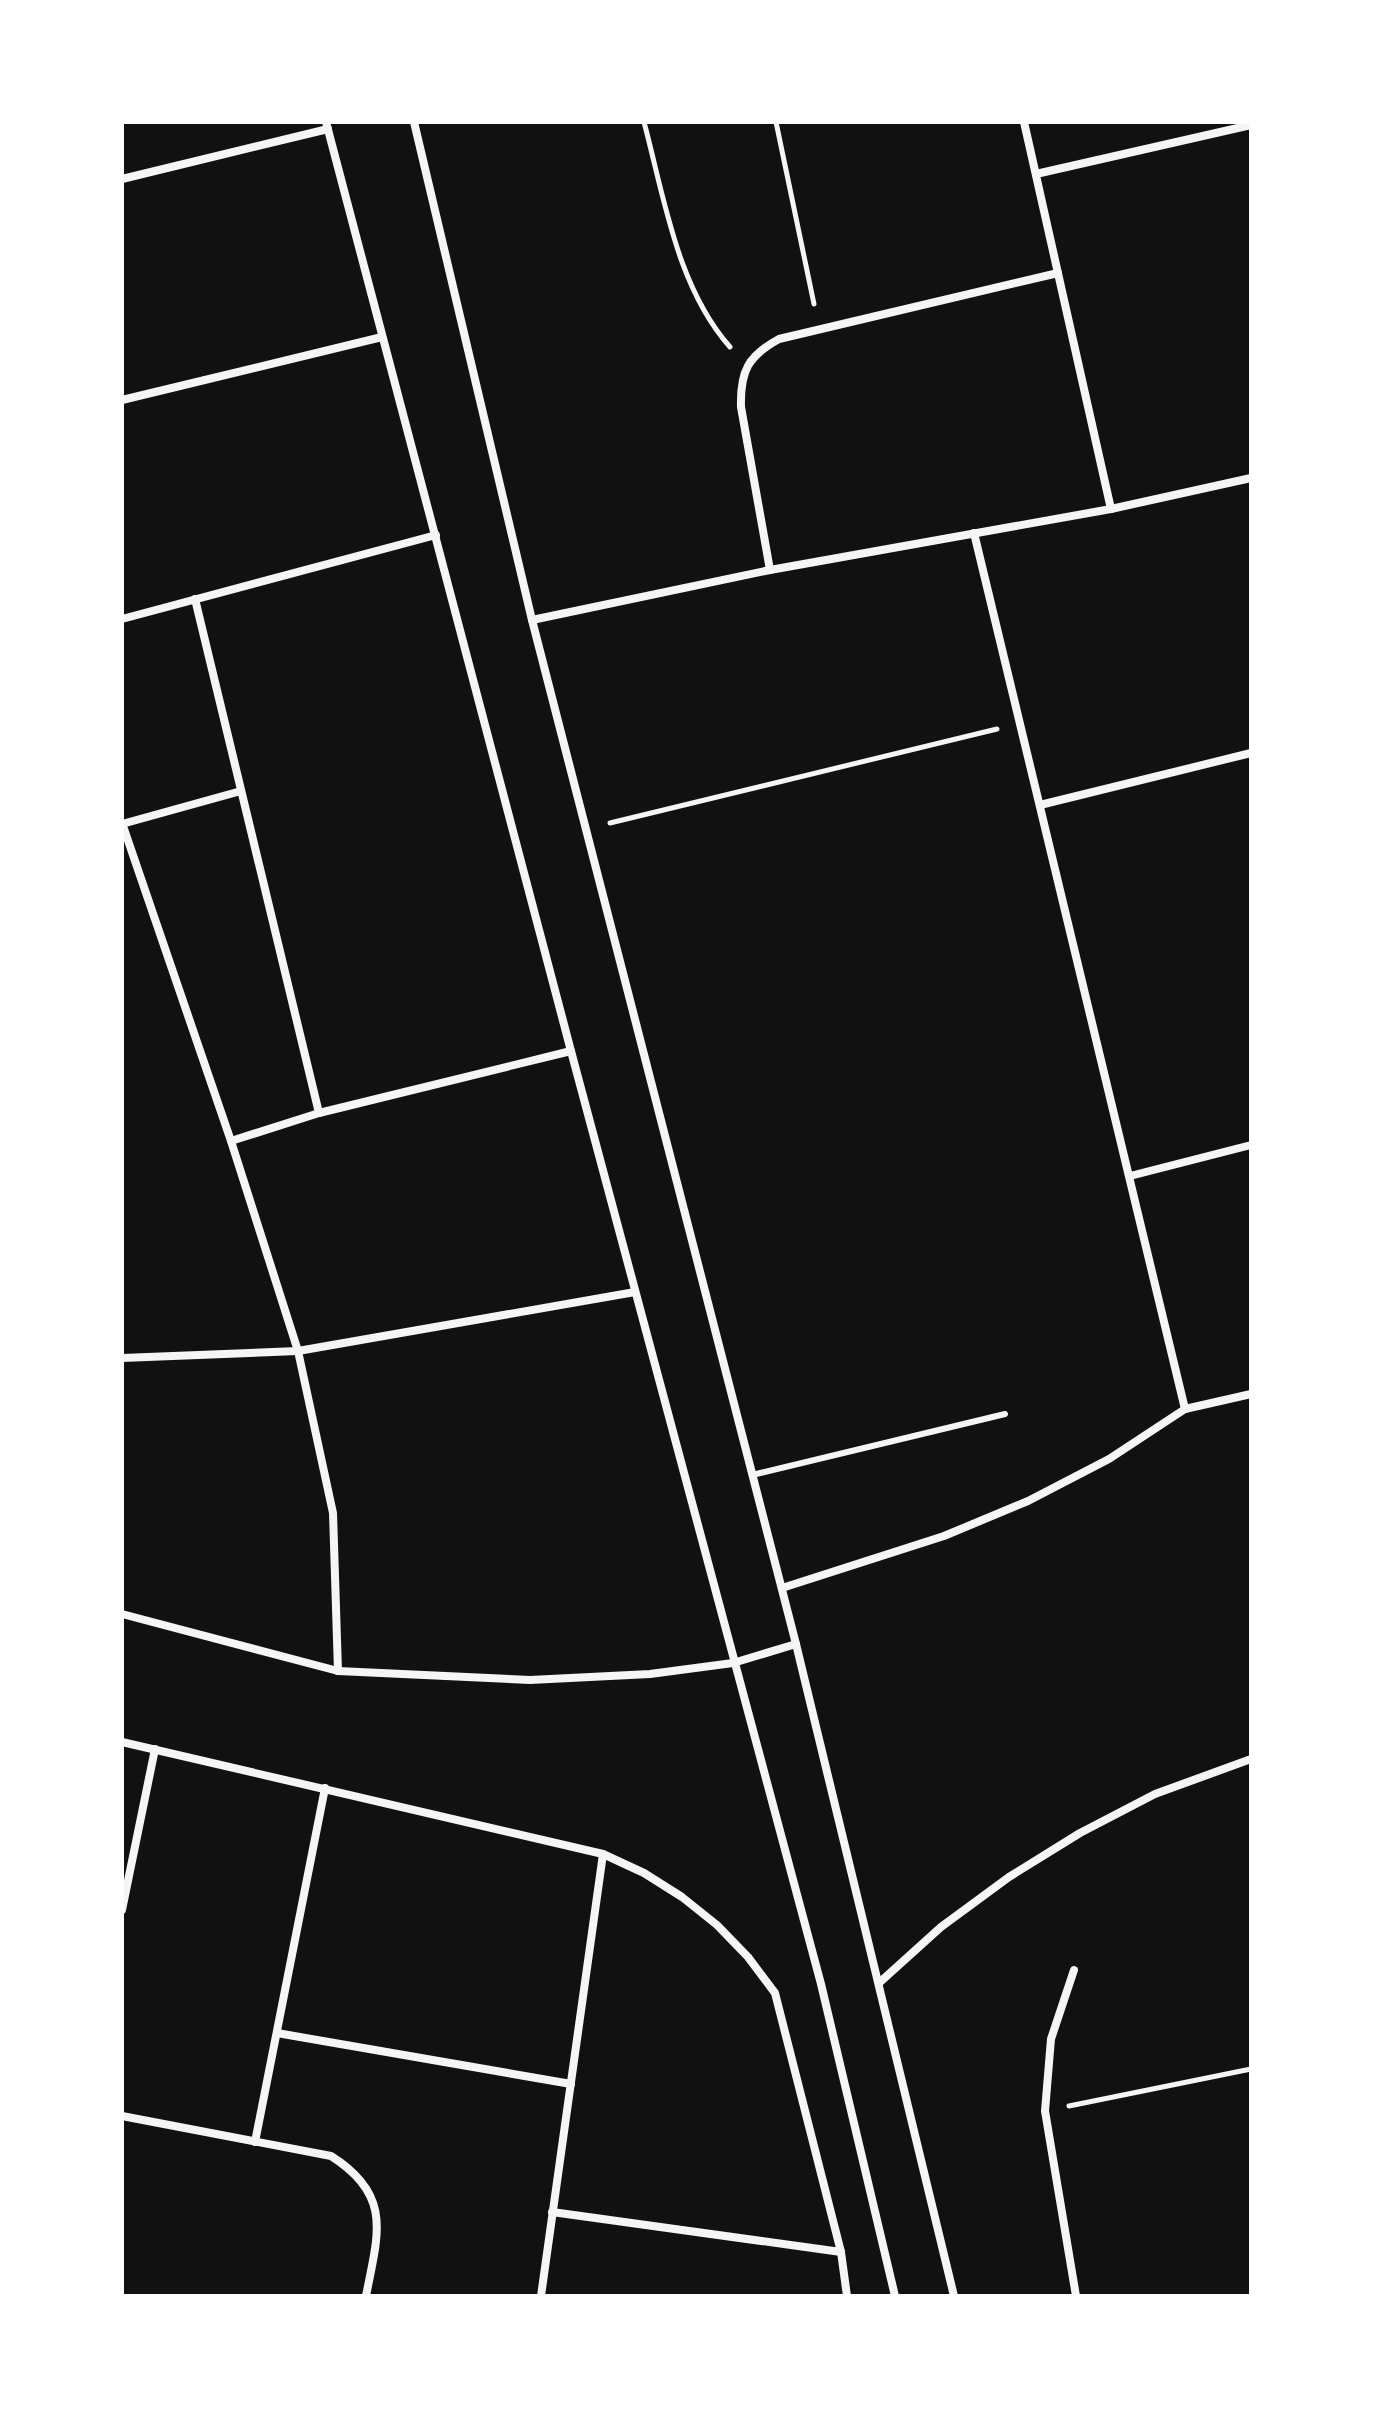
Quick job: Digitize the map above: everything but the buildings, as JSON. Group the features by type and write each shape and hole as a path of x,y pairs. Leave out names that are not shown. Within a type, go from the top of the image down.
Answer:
{"street":[{"path":"414,122 532,620 782,1588 954,2296"},
{"path":"1024,122 1111,509"},
{"path":"1036,174 1251,125"},
{"path":"122,179 327,126 733,1663 821,1984 895,2296"},
{"path":"770,570 740,386 747,366 761,349 779,339 1058,273"},
{"path":"122,400 382,337"},
{"path":"532,620 770,570 1111,509 1251,478"},
{"path":"974,533 1185,1409"},
{"path":"122,619 436,535"},
{"path":"195,599 319,1113"},
{"path":"1040,805 1251,753"},
{"path":"241,791 122,824 231,1141 298,1351 333,1513 338,1671"},
{"path":"231,1141 319,1113 571,1051"},
{"path":"1130,1176 1251,1145"},
{"path":"122,1358 298,1351 635,1292"},
{"path":"782,1588 944,1536 1028,1501 1109,1459 1185,1409 1251,1394"},
{"path":"122,1614 338,1671 530,1680 650,1674 733,1663 796,1644"},
{"path":"122,1742 603,1854 682,1897 717,1925 748,1957 775,1993 841,2252 847,2296"},
{"path":"122,1910 155,1749"},
{"path":"879,1983 941,1927 1009,1877 1080,1833 1155,1794 1251,1759"},
{"path":"255,2142 325,1788"},
{"path":"541,2296 603,1854"},
{"path":"1074,1970 1051,2039 1045,2111 1076,2296"},
{"path":"277,2033 571,2084"},
{"path":"122,2116 331,2156 351,2169 367,2188 376,2210 377,2235 366,2296"},
{"path":"552,2212 841,2252"}],"lane":[{"path":"752,1475 1005,1414"}],"path":[{"path":"644,122 679,254 695,295 718,333 747,366"},
{"path":"776,122 819,329"},
{"path":"586,829 1020,723"},
{"path":"1045,2111 1251,2069"}]}
